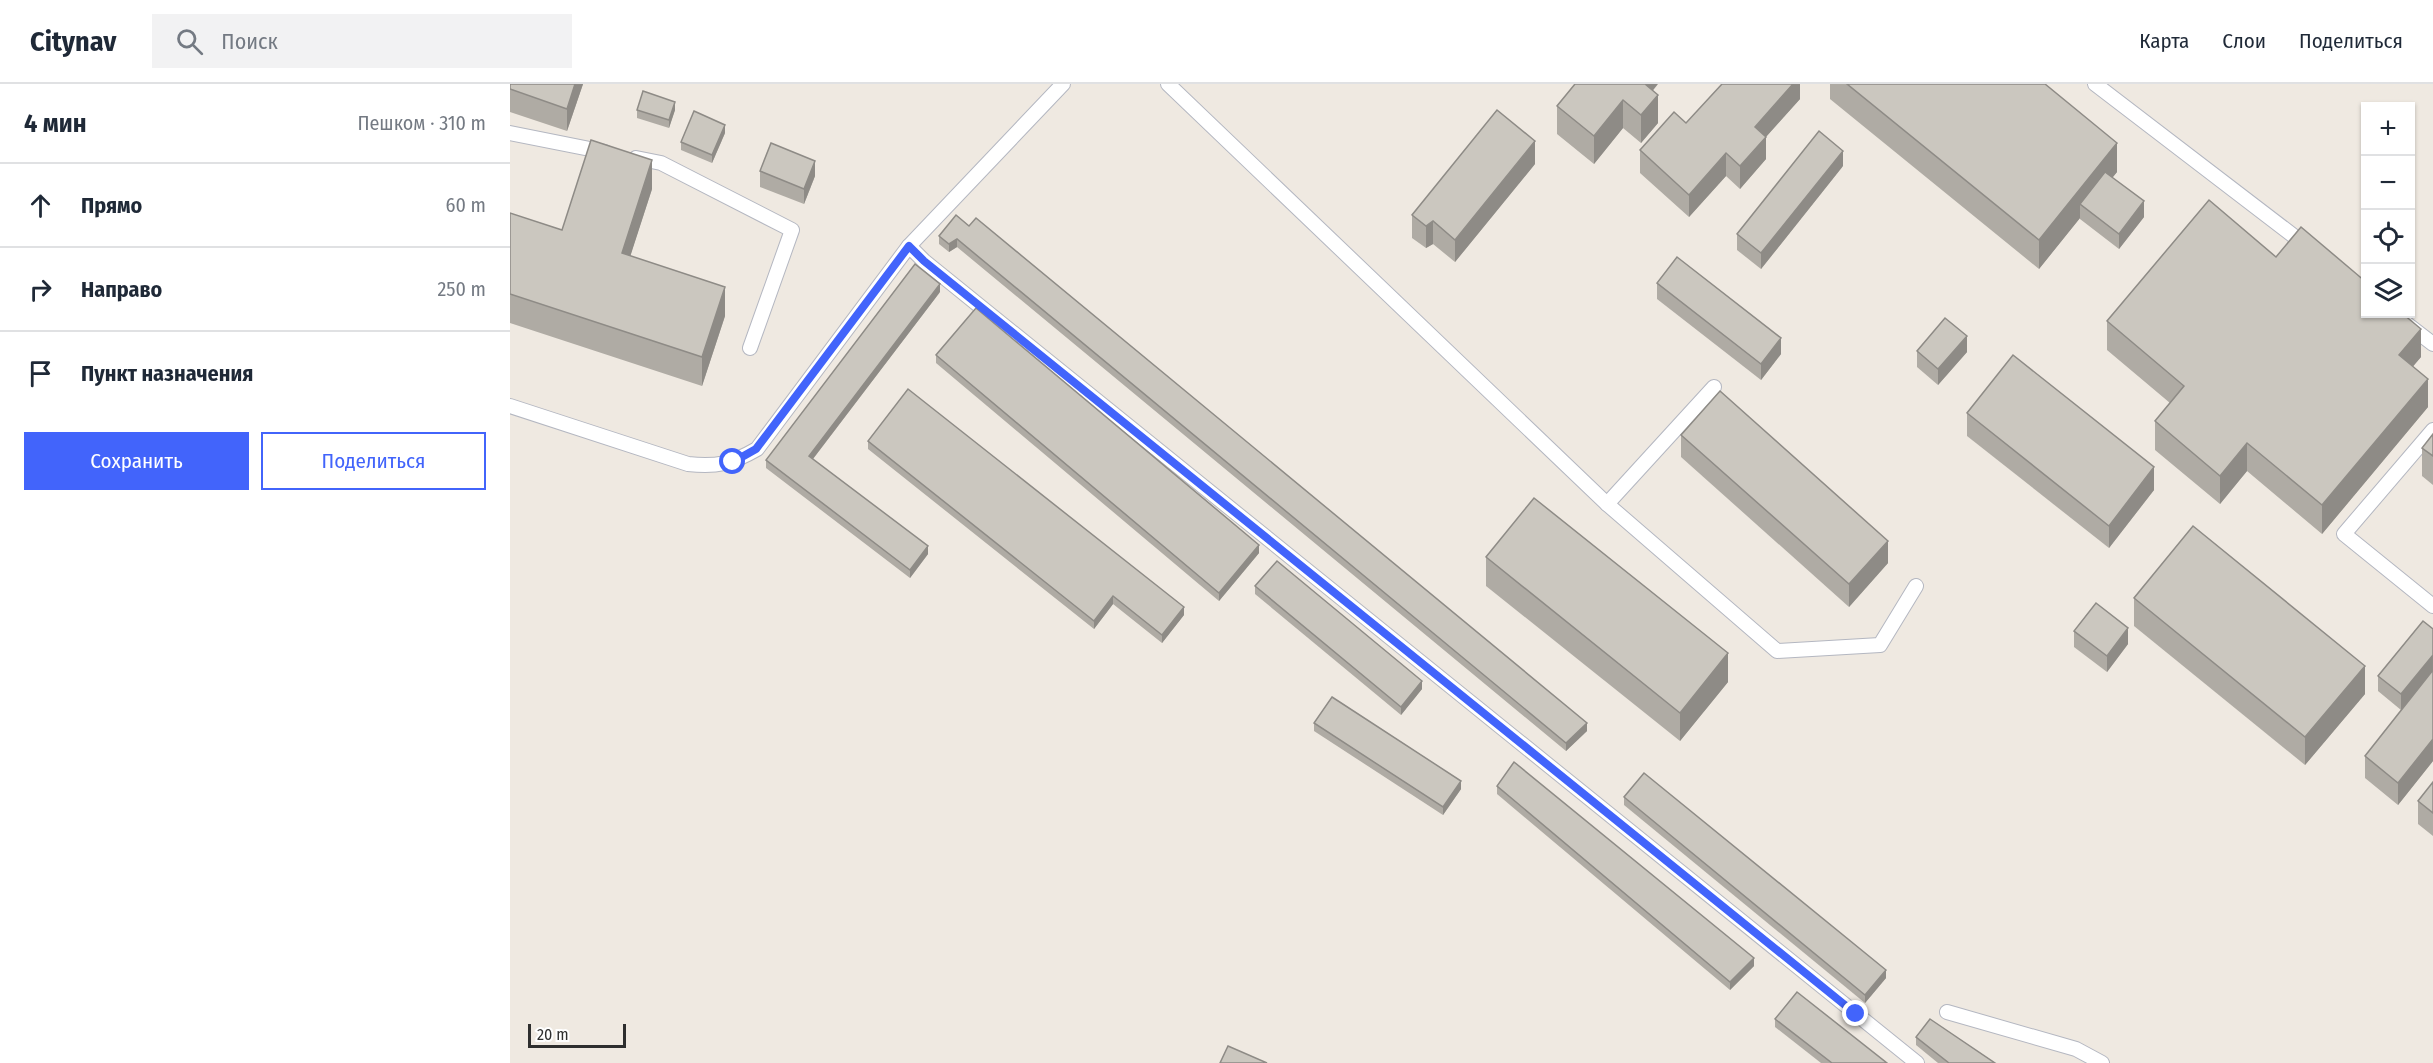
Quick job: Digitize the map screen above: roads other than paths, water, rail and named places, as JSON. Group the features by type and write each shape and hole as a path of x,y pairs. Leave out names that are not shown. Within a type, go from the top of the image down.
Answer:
{"lane":[{"path":"510,406 688,464 709,466 733,462 756,449 909,246 1063,84"},
{"path":"1168,84 1607,504 1777,651 1880,645 1916,586"},
{"path":"2095,84 2319,256"},
{"path":"510,133 662,164 792,230 750,348"},
{"path":"909,246 943,276 1917,1063"},
{"path":"2399,318 2433,344"},
{"path":"1607,504 1714,387"},
{"path":"2433,430 2344,534 2433,606"},
{"path":"1947,1012 2076,1049 2102,1063"}]}
